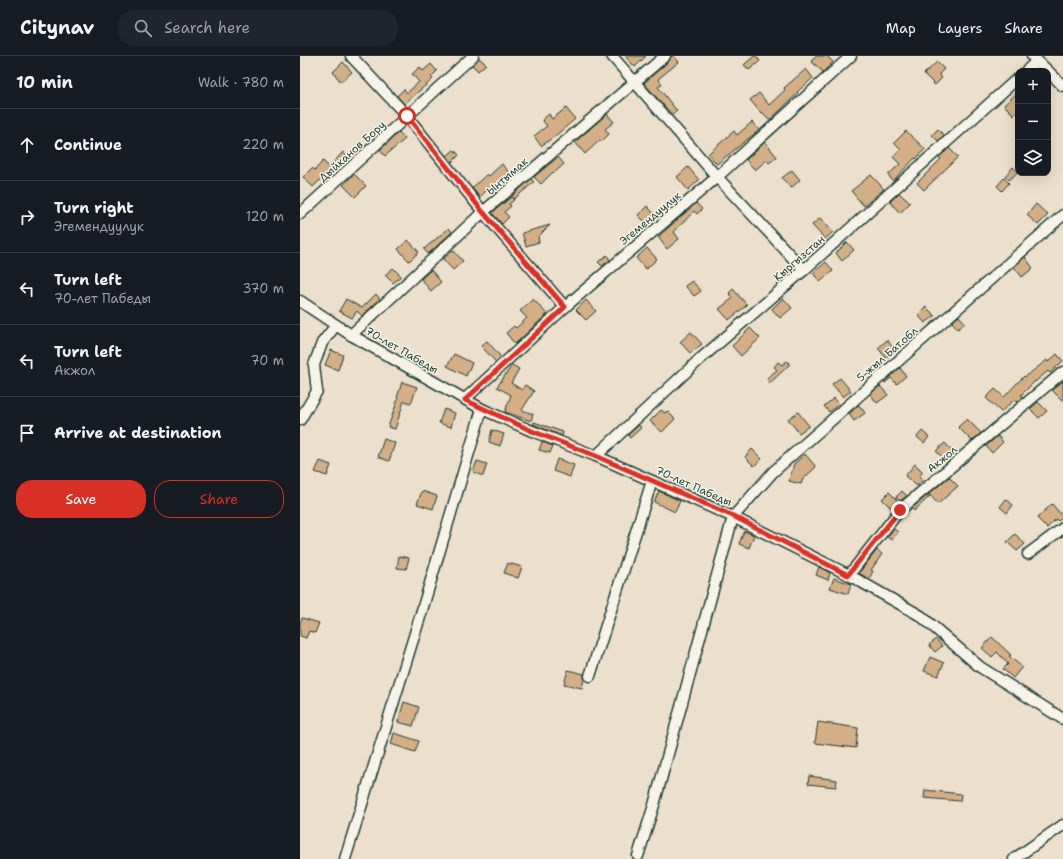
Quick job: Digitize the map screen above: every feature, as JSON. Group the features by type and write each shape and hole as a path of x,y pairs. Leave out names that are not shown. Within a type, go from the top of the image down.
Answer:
{"street":[{"path":"351,56 407,116 483,212 565,307"},
{"name":"Дыйканов Бору","path":"300,214 473,56"},
{"path":"612,56 717,177 804,270"},
{"name":"Ынтымак","path":"351,335 483,212 665,56"},
{"name":"Эгемендуулук","path":"465,400 565,307 717,177 850,56"},
{"path":"1028,68 1034,58 1045,68"},
{"path":"1051,74 1063,86"},
{"name":"Кыргызстан","path":"596,456 699,360 804,270 1015,81"},
{"name":"5-жыл Бат.обл","path":"733,516 773,472 1063,215"},
{"name":"70-лет Пабеды","path":"300,301 351,335 482,409 532,431 596,456 733,516 848,575 921,616 980,667 1063,719"},
{"path":"300,420 317,391 314,365 322,343 336,325"},
{"name":"Акжол","path":"848,575 900,510 1063,372"},
{"path":"345,859 482,409"},
{"path":"590,676 652,481"},
{"path":"638,856 654,805 733,516"},
{"path":"1028,554 1063,528"},
{"path":"1014,859 1063,825"}],"building":[{"path":"625,56 646,56 635,67"},
{"path":"671,56 674,56 679,62 658,79 662,84 658,87 677,111 672,115 644,83 669,61"},
{"path":"756,56 760,61 749,70 744,65"},
{"path":"817,56 827,56 833,62 823,72 811,61"},
{"path":"479,58 486,64 478,71 472,65"},
{"path":"343,62 352,72 341,82 333,72"},
{"path":"937,62 944,69 939,74 942,78 935,85 924,74"},
{"path":"431,64 437,71 431,77 433,79 404,104 397,96 404,89 407,93 419,82 412,74 420,67 423,71"},
{"path":"806,69 813,78 770,120 762,112 761,113 750,100 759,93 769,105 785,90 784,88"},
{"path":"1015,95 1014,115 1004,105"},
{"path":"566,108 575,119 541,146 534,136 547,126 542,120 549,114 552,119"},
{"path":"607,114 614,122 605,129 609,134 585,154 575,142"},
{"path":"752,122 759,130 717,164 708,154 734,131 737,135"},
{"path":"938,129 944,135 938,141 932,135"},
{"path":"906,131 925,149 893,181 888,175 900,164 893,157 901,150 894,143"},
{"path":"399,132 405,139 385,156 380,150"},
{"path":"765,142 777,157 769,163 767,160 755,170 746,160"},
{"path":"949,148 958,157 924,190 917,183 941,159 939,157"},
{"path":"454,150 459,155 452,162 447,156"},
{"path":"343,152 348,158 329,177 326,174 313,187 303,177 312,168 315,170 323,161 329,167"},
{"path":"558,157 564,164 541,184 534,177"},
{"path":"502,164 511,175 491,193 487,190 480,197 472,188 487,174 489,176"},
{"path":"688,167 699,180 688,190 677,177"},
{"path":"1013,167 1015,169 1015,175 1009,180 1005,176"},
{"path":"792,170 800,180 791,188 782,178"},
{"path":"354,174 366,186 355,197 343,185"},
{"path":"871,175 884,189 864,206 851,191"},
{"path":"1004,178 1009,183 1002,191 997,186"},
{"path":"531,179 534,182 514,199 512,196"},
{"path":"899,193 910,203 900,213 890,202"},
{"path":"511,197 514,200 509,204 511,206 504,212 509,217 502,224 492,213"},
{"path":"696,203 702,209 697,214 694,211 674,232 679,239 667,249 658,237"},
{"path":"1036,204 1048,215 1038,225 1027,215"},
{"path":"647,206 657,217 648,225 638,215"},
{"path":"820,218 833,232 825,239 812,225"},
{"path":"550,225 538,237 539,242 526,246 522,233"},
{"path":"449,228 452,232 428,254 424,249"},
{"path":"408,240 419,252 409,261 398,249"},
{"path":"847,242 854,250 842,261 836,253"},
{"path":"647,248 657,259 646,269 636,258"},
{"path":"453,250 463,261 453,270 443,259"},
{"path":"607,255 610,260 602,266 598,262"},
{"path":"1025,257 1033,268 1022,277 1014,267"},
{"path":"826,262 833,271 820,282 813,273"},
{"path":"393,268 401,276 393,283 385,275"},
{"path":"431,270 441,282 431,291 421,279"},
{"path":"692,281 701,291 694,296 685,286"},
{"path":"733,289 747,305 729,320 719,309 733,298 729,293"},
{"path":"376,294 380,299 362,316 357,311 352,318 339,311 346,299 362,308"},
{"path":"783,298 792,308 780,318 772,309"},
{"path":"533,299 547,314 515,344 506,333 514,326 516,328 527,318 520,311"},
{"path":"586,300 596,311 586,320 576,310"},
{"path":"926,307 935,316 925,323 918,315"},
{"path":"959,316 965,323 958,329 952,322"},
{"path":"750,328 760,338 741,356 732,346"},
{"path":"691,332 702,344 690,353 680,342"},
{"path":"887,340 895,350 886,358 878,348"},
{"path":"487,341 500,356 495,361 481,346"},
{"path":"331,350 343,355 338,370 325,365"},
{"path":"454,354 472,363 466,376 447,366"},
{"path":"1057,354 1063,361 1050,373 1048,371 1035,381 1021,395 1023,397 1019,401 1017,402 1015,399 1001,412 986,398 995,389 1004,397 1024,376 1025,377 1047,360 1048,362"},
{"path":"787,361 790,364 770,383 767,378 777,370 774,367 778,362 782,365"},
{"path":"512,365 519,369 511,383 522,390 525,385 534,391 522,410 533,414 531,421 505,412 511,395 497,387"},
{"path":"900,368 906,376 897,384 891,378 885,383 884,382"},
{"path":"840,378 851,391 843,397 832,384"},
{"path":"1063,381 1063,401 1052,390"},
{"path":"402,382 417,387 411,403 404,401 395,429 388,427 398,399 397,398"},
{"path":"880,386 888,395 877,403 870,394"},
{"path":"834,398 839,404 829,412 824,406"},
{"path":"1038,402 1047,411 1039,418 1030,409"},
{"path":"859,405 865,413 854,421 849,414"},
{"path":"444,409 455,413 451,427 439,423"},
{"path":"661,410 665,413 667,411 675,419 662,432 650,421"},
{"path":"798,412 809,426 799,433 788,419"},
{"path":"967,419 981,433 972,441 958,427"},
{"path":"534,422 563,432 562,436 533,424"},
{"path":"639,425 641,428 630,438 628,435"},
{"path":"492,430 504,434 500,446 489,442"},
{"path":"922,431 929,437 924,443 917,437"},
{"path":"998,436 1003,442 992,453 986,446"},
{"path":"384,439 395,443 389,461 378,457"},
{"path":"542,442 553,446 550,453 539,450"},
{"path":"945,443 954,453 946,461 936,451"},
{"path":"752,449 762,459 754,466 745,457"},
{"path":"805,454 816,467 803,479 801,484 789,481 794,464"},
{"path":"557,459 574,465 570,477 553,471"},
{"path":"320,461 331,465 327,476 315,472"},
{"path":"477,461 487,464 483,476 473,472"},
{"path":"915,464 923,472 919,476 923,480 917,486 905,476"},
{"path":"949,477 958,486 938,504 929,494"},
{"path":"422,491 437,496 433,509 417,504"},
{"path":"659,491 680,501 675,512 654,502"},
{"path":"902,491 907,496 900,501 896,497"},
{"path":"889,492 898,501 891,508 882,499"},
{"path":"928,495 930,496 914,511 912,508"},
{"path":"1006,499 1013,505 1007,513 1000,507"},
{"path":"1052,504 1063,517 1058,521 1056,519 1047,528 1037,518"},
{"path":"894,529 898,532 892,540 887,537"},
{"path":"744,531 754,535 749,548 739,544"},
{"path":"1015,534 1025,544 1017,551 1007,542"},
{"path":"877,550 882,554 871,570 873,571 869,579 859,573"},
{"path":"399,556 409,558 406,569 397,568"},
{"path":"508,563 522,567 518,578 504,573"},
{"path":"819,567 830,573 828,580 816,575"},
{"path":"834,578 851,584 848,594 830,588"},
{"path":"302,618 319,623 315,633 309,631 306,638 300,636 300,623"},
{"path":"992,637 1011,655 1009,656 1022,667 1013,678 1003,669 1008,664 997,652 992,657 982,648"},
{"path":"936,639 942,646 935,652 929,645"},
{"path":"930,657 944,663 938,676 924,671"},
{"path":"568,670 584,674 582,688 564,684"},
{"path":"404,702 419,707 413,726 398,722"},
{"path":"818,722 858,728 856,748 815,743"},
{"path":"394,733 419,741 415,752 391,744"},
{"path":"809,776 837,780 836,787 808,784"},
{"path":"925,790 961,794 960,801 924,798"}],"route":[{"path":"407,116 483,212 565,307 465,400 532,431 596,456 733,516 848,575 900,510"}]}
